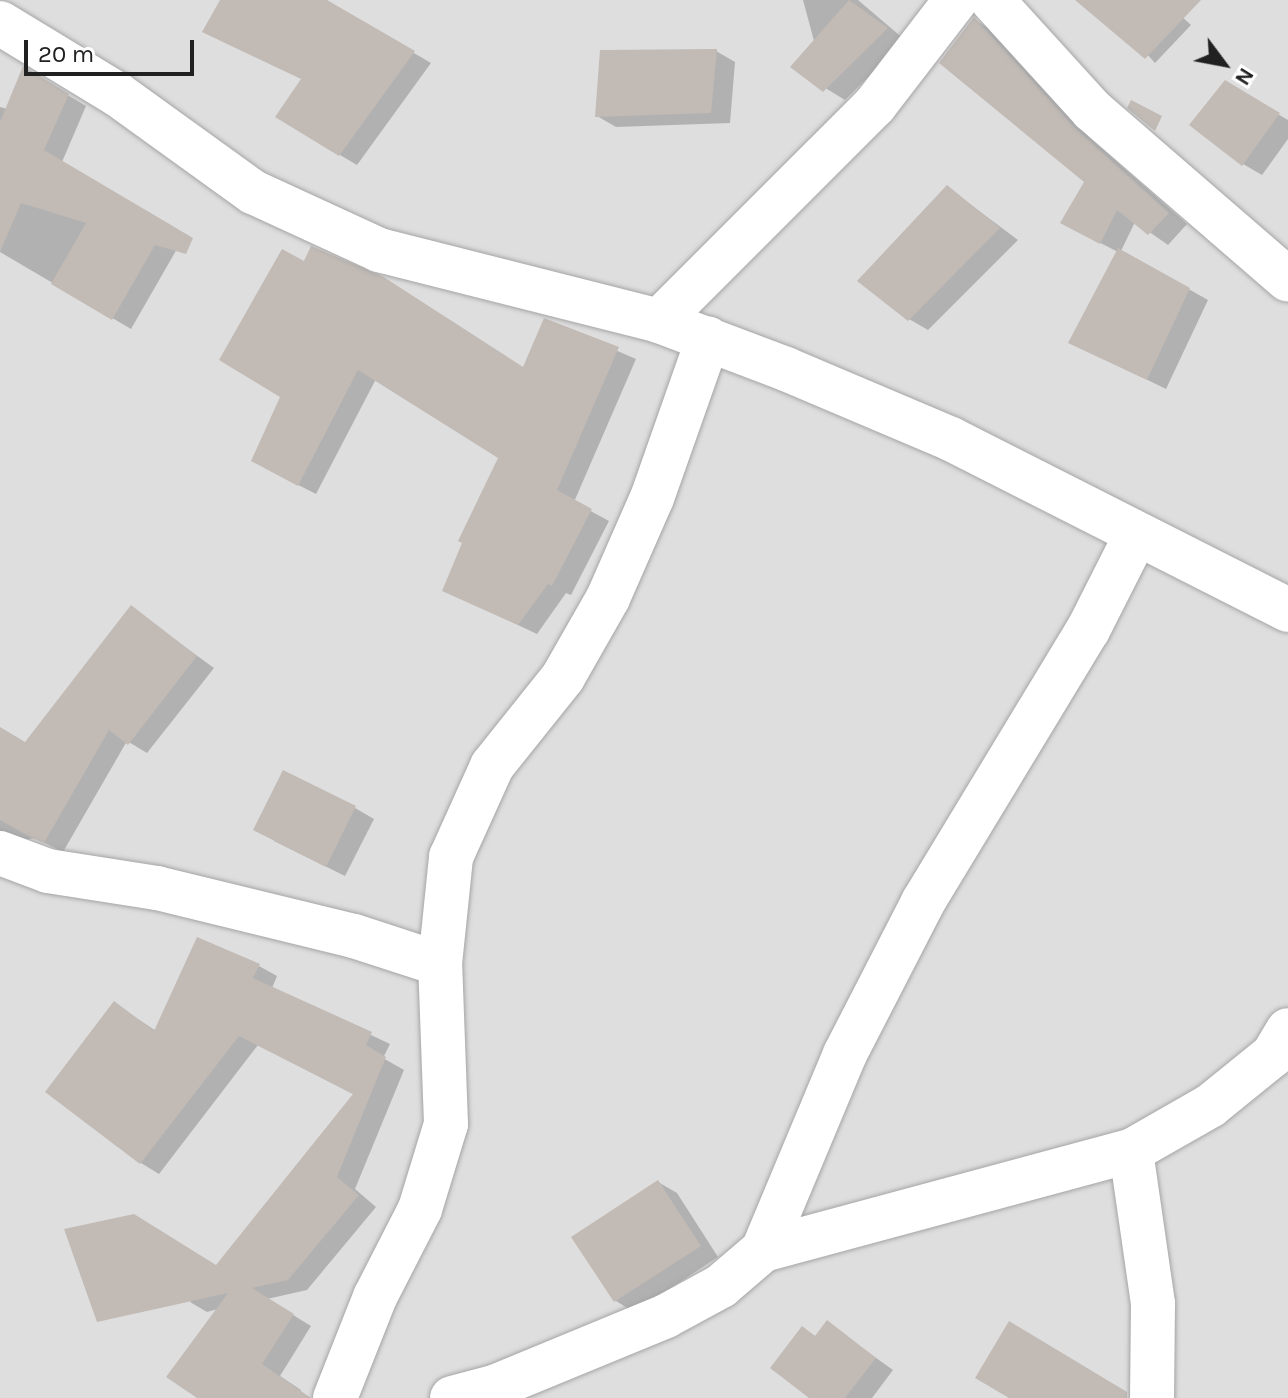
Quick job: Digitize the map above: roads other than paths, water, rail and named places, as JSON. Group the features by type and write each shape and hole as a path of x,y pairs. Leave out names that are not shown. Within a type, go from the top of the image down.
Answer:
{"street":[{"path":"34,0 0,22 117,94 253,192 379,250 659,321 708,339 951,439 1288,610"},
{"path":"659,321 875,105 956,0"},
{"path":"992,0 1101,119 1288,280"},
{"path":"335,1398 375,1297 420,1209 446,1124 440,964 451,857 492,766 563,677 608,598 652,498 708,339"},
{"path":"763,1250 845,1054 923,902 1080,643 1136,535"},
{"path":"0,853 48,871 157,888 354,936 440,964"},
{"path":"452,1398 494,1387 666,1316 721,1286 763,1250 1131,1151 1210,1106 1273,1055 1288,1030"},
{"path":"1131,1151 1153,1304 1152,1398"}]}
